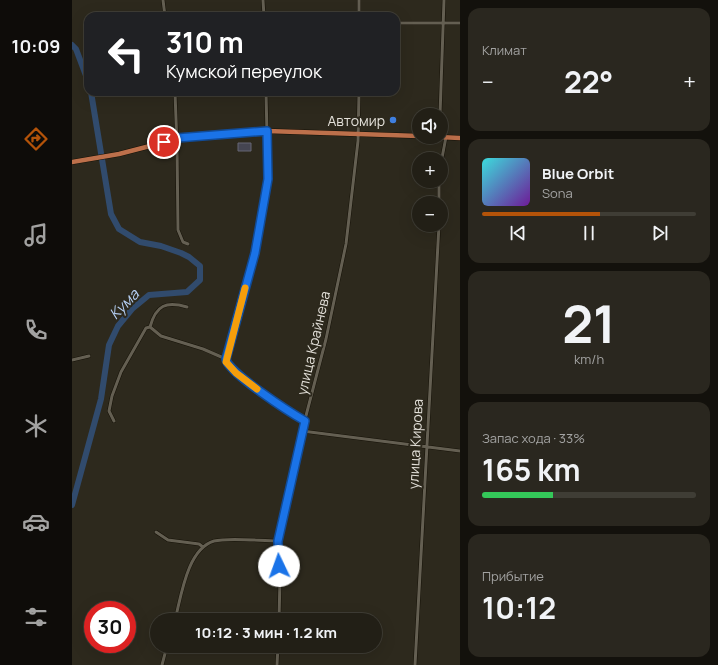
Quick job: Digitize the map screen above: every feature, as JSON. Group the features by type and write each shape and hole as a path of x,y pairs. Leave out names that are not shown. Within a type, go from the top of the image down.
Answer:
{"main road":[{"path":"72,162 119,154 177,138 267,131 412,136"},
{"path":"448,137 460,138"}],"street":[{"path":"163,0 164,12"},
{"path":"263,0 264,12"},
{"path":"359,0 359,12"},
{"path":"440,108 444,0"},
{"path":"400,23 460,23"},
{"path":"174,96 177,138 178,230 183,242 188,244"},
{"path":"266,96 268,179 255,253 226,359 227,365 286,410 305,421"},
{"name":"улица Крайнева","path":"279,613 280,578 278,541 302,431 326,339 346,244 358,133 359,96"},
{"name":"улица Кирова","path":"415,665 439,232"},
{"path":"114,421 109,411 121,372 146,328 150,327 153,316 159,309 166,305 175,304 188,307"},
{"path":"150,327 161,336 204,349 226,359"},
{"path":"72,360 89,356"},
{"path":"302,431 460,451"},
{"path":"156,532 168,540 199,544 203,547"},
{"path":"177,613 191,560 203,547 213,541 225,540 278,541"},
{"path":"162,665 165,653"},
{"path":"277,665 278,653"}],"building":[{"path":"238,143 251,143 251,151 238,151"}],"waterway":[{"name":"Кума","path":"72,45 76,49 84,70"},
{"name":"Кума","path":"72,505 101,399 109,345 118,326 132,309 149,295 187,292 200,280 200,266 189,257 161,246 140,242 119,229 111,214 92,96"}],"slow traffic":[{"path":"245,288 226,362 227,365 236,373 257,389"}],"place":[{"name":"Автомир","path":"393,120"}],"route":[{"path":"164,142 177,138 267,131 268,179 255,253 226,362 227,365 236,373 286,410 305,421 278,541 279,566"}]}
